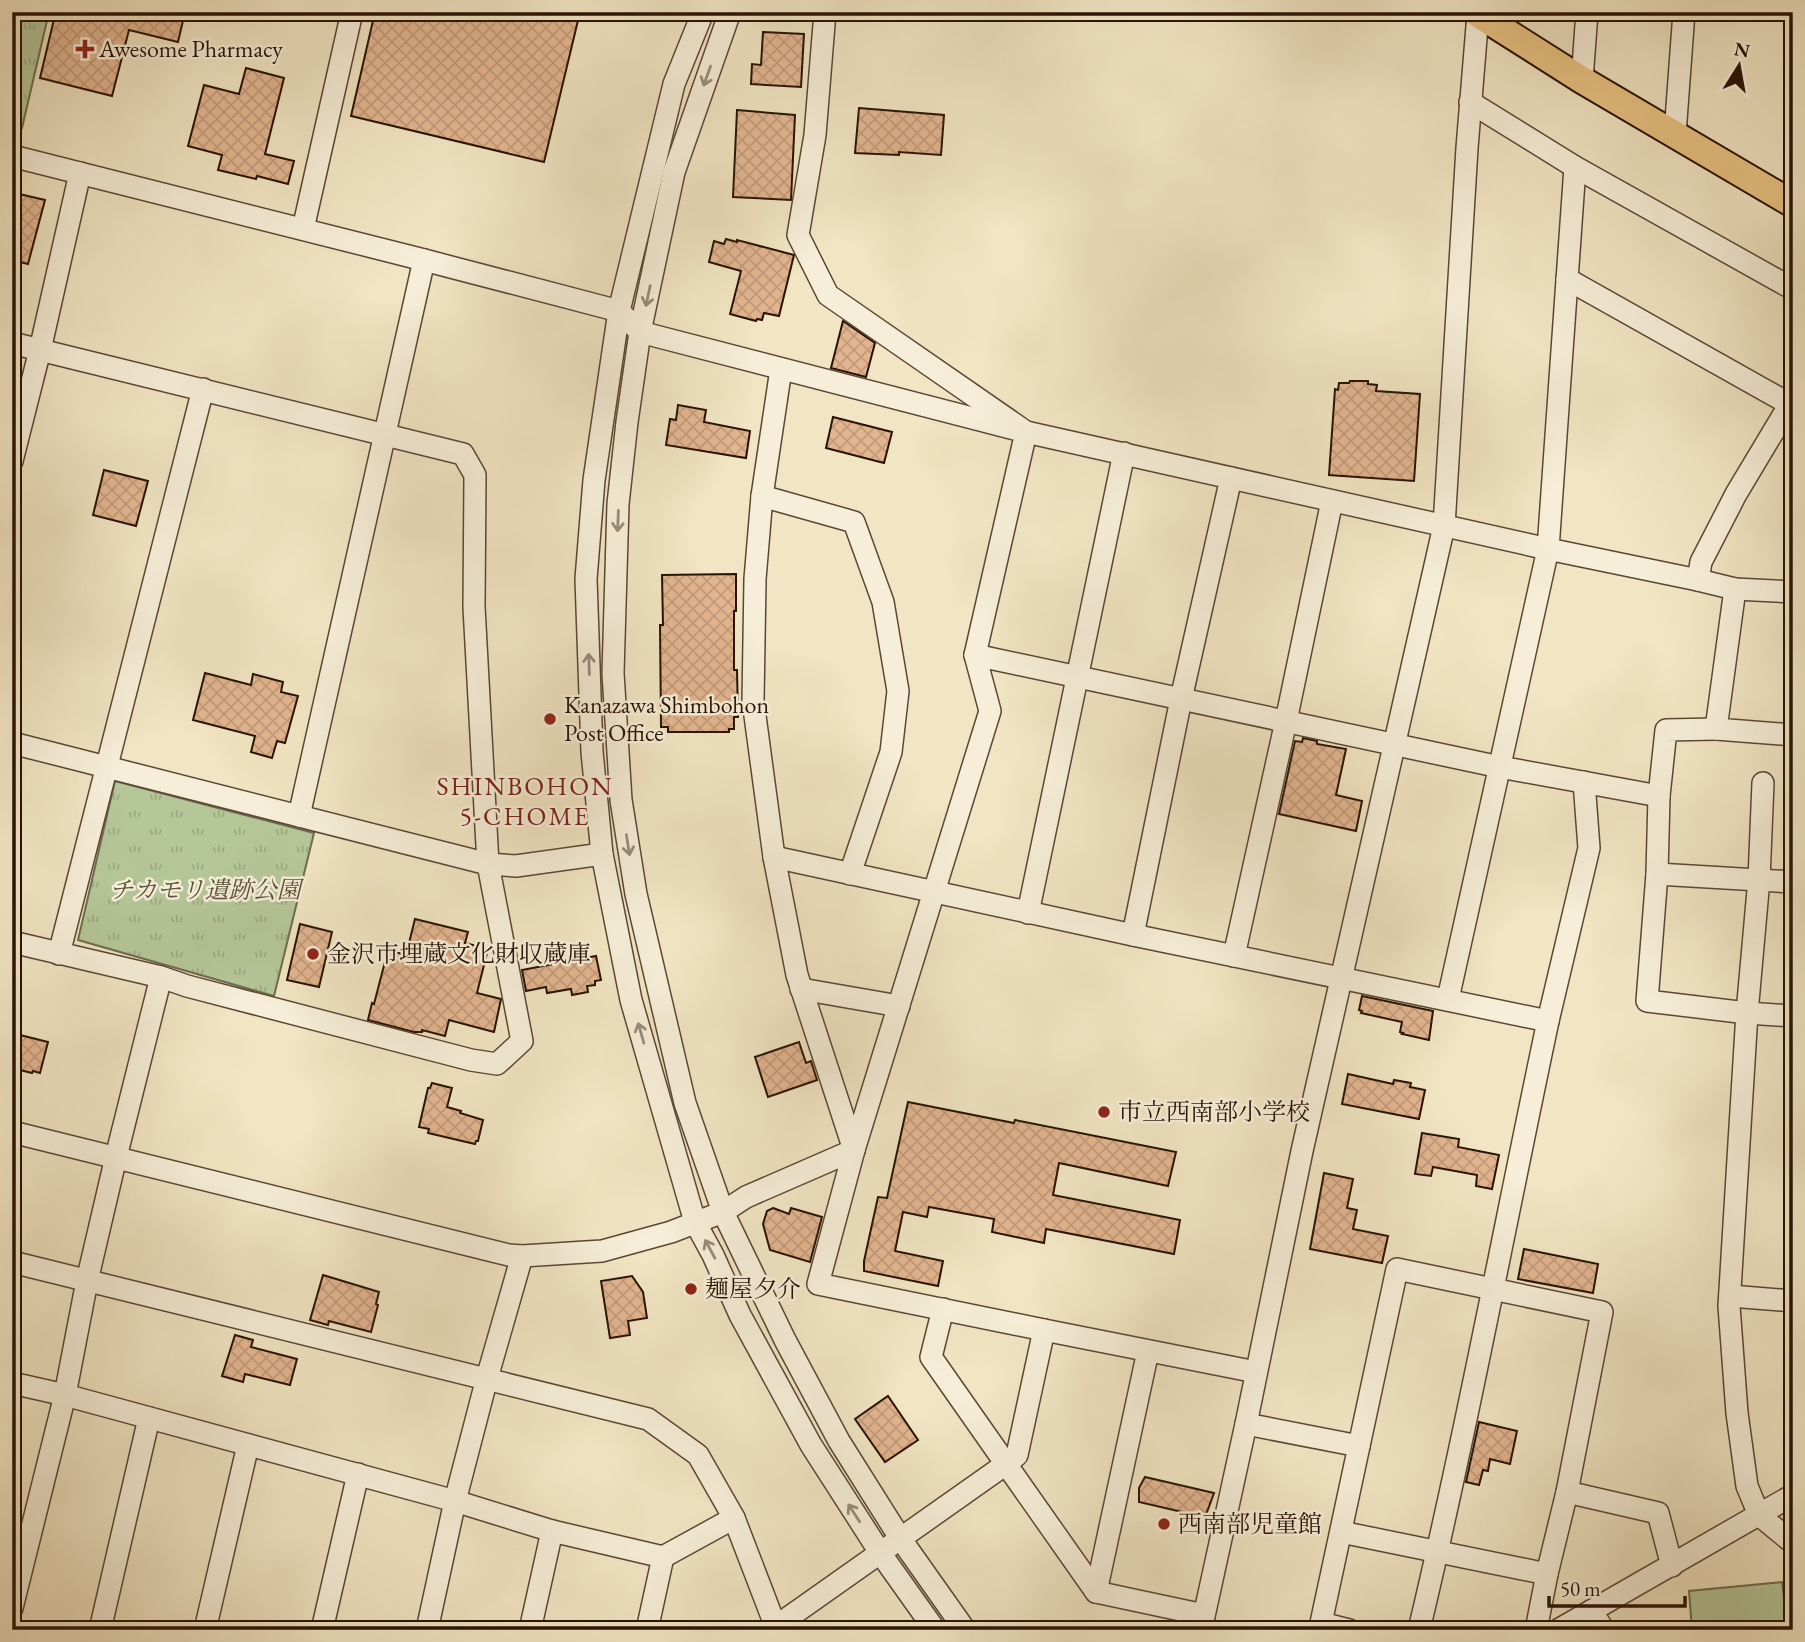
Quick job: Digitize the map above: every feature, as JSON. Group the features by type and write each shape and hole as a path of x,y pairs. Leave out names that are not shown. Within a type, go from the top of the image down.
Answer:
{"main road":[{"path":"1478,13 1582,80 1793,204"}],"street":[{"path":"303,229 352,12"},
{"path":"703,12 674,84 619,311 594,480 586,579 592,752 602,854 631,1000 695,1222 740,1315 811,1445 881,1554 935,1630"},
{"path":"730,12 674,172 640,332 627,422 618,517 613,673 621,800 636,894 685,1103 723,1212 785,1340 833,1430 900,1538 965,1630"},
{"path":"825,12 814,135 798,234 828,295 1026,432"},
{"path":"1582,80 1587,12"},
{"path":"1675,134 1684,12"},
{"path":"943,1309 931,1357 1096,1592 1202,1623 1302,1151 1444,526 1478,13"},
{"path":"1470,102 1575,167 1793,289"},
{"path":"12,156 619,311 640,332 1026,432 1735,589 1793,592"},
{"path":"1448,999 1548,549 1575,167"},
{"path":"12,461 80,173"},
{"path":"299,816 424,260"},
{"path":"1567,279 1792,403 1736,494 1701,562 1698,580"},
{"path":"12,343 463,454 475,475 474,607 488,864 522,1041 497,1064 187,986 161,977 12,942"},
{"path":"780,369 762,496 755,579 753,701 774,857 797,975 854,1150"},
{"path":"59,954 203,389"},
{"path":"1026,432 975,655 990,712 854,1150 818,1284 1256,1372"},
{"path":"1028,913 1124,453"},
{"path":"1133,936 1181,699 1231,478"},
{"path":"762,496 854,522 883,602 898,691 891,752 849,874"},
{"path":"1234,956 1332,501"},
{"path":"1716,729 1735,589"},
{"path":"975,655 1500,767 1659,796"},
{"path":"1793,735 1716,729 1667,730 1659,796 1657,874 1647,1001 1793,1016"},
{"path":"12,743 488,864 516,866 602,854"},
{"path":"1419,1630 1494,1291 1511,1193 1548,1021 1589,848 1584,782"},
{"path":"1763,783 1759,879 1747,1013 1730,1296 1736,1399 1746,1486 1759,1515 1793,1543"},
{"path":"774,857 1133,936 1548,1021"},
{"path":"1657,874 1793,882"},
{"path":"12,1608 20,1540 65,1395 87,1281 161,977"},
{"path":"802,989 898,1006"},
{"path":"12,1132 522,1256 602,1251 671,1232 723,1212 746,1197 854,1150"},
{"path":"428,1630 455,1501 522,1256"},
{"path":"12,1262 648,1419 698,1455 734,1518 776,1628 1017,1455 1044,1331"},
{"path":"1349,1630 1321,1623 1397,1269 1602,1312 1567,1492 1536,1630"},
{"path":"1730,1296 1793,1301"},
{"path":"1096,1592 1148,1351"},
{"path":"12,1383 455,1501 552,1531 663,1557 734,1518"},
{"path":"100,1630 149,1418"},
{"path":"1246,1424 1359,1446"},
{"path":"205,1630 248,1445"},
{"path":"322,1630 358,1475"},
{"path":"1567,1492 1658,1513 1672,1566"},
{"path":"1558,1630 1793,1495"},
{"path":"530,1630 552,1531"},
{"path":"1341,1532 1547,1574"},
{"path":"647,1630 663,1557"},
{"path":"1591,1611 1604,1630"}],"green space":[{"path":"12,12 49,12 22,128 12,125"},
{"name":"チカモリ遺跡公園","path":"115,781 314,833 274,996 78,940"},
{"path":"1782,1582 1788,1630 1692,1630 1689,1591"}],"building":[{"path":"64,12 185,12 178,42 129,30 112,96 40,78 55,15 63,17"},
{"path":"375,12 580,12 544,162 351,116"},
{"path":"763,32 804,34 801,87 751,84 752,64 761,65"},
{"path":"246,68 284,78 265,154 294,161 288,184 218,170 222,155 188,146 204,85 239,94"},
{"path":"859,108 944,115 941,155 855,153"},
{"path":"737,110 795,115 791,200 733,197"},
{"path":"15,193 45,200 28,264 12,260 12,198"},
{"path":"726,239 794,255 779,316 764,313 762,320 756,321 730,314 741,271 709,262 714,241 724,244"},
{"path":"843,321 875,343 866,377 831,368"},
{"path":"1368,381 1368,384 1377,385 1376,391 1420,394 1414,481 1329,475 1335,389 1338,390 1339,383"},
{"path":"678,405 706,410 704,422 750,431 746,458 666,445 670,419 676,420"},
{"path":"833,417 892,432 884,463 826,448"},
{"path":"104,470 148,481 136,526 93,515"},
{"path":"736,574 734,670 737,670 738,717 734,717 734,729 729,729 729,732 668,732 668,727 661,727 662,575"},
{"path":"205,673 251,685 253,674 283,682 281,692 298,696 285,743 277,741 272,758 251,752 255,736 193,720"},
{"path":"1303,738 1317,741 1317,744 1346,749 1336,795 1362,801 1356,831 1279,814 1295,741 1302,742"},
{"path":"415,919 468,932 465,943 488,949 477,993 501,999 494,1032 449,1020 445,1036 422,1030 414,1032 368,1020 388,950 406,955"},
{"path":"300,924 332,932 319,987 287,980"},
{"path":"596,956 601,980 595,981 595,985 587,986 588,992 572,995 571,989 547,993 546,987 526,991 522,970"},
{"path":"1362,996 1433,1011 1429,1040 1402,1034 1402,1022 1361,1013 1359,1010"},
{"path":"12,1033 48,1042 40,1073 12,1068"},
{"path":"799,1042 806,1063 811,1061 817,1080 768,1097 755,1057"},
{"path":"1348,1074 1393,1084 1394,1080 1411,1083 1410,1087 1425,1090 1419,1119 1342,1104"},
{"path":"432,1083 452,1088 447,1107 483,1120 475,1144 428,1133 429,1129 419,1127 428,1088"},
{"path":"908,1102 1176,1152 1168,1186 1059,1163 1053,1195 1180,1220 1174,1254 1046,1229 1044,1243 992,1232 994,1219 929,1207 927,1217 903,1212 895,1251 943,1261 938,1286 864,1271 878,1197 887,1198"},
{"path":"1422,1133 1459,1139 1458,1147 1499,1155 1492,1189 1476,1186 1477,1175 1433,1167 1431,1176 1415,1174"},
{"path":"1324,1173 1353,1179 1347,1208 1357,1210 1353,1229 1388,1236 1382,1263 1310,1249"},
{"path":"773,1208 789,1214 791,1208 822,1217 810,1262 770,1250 763,1224 767,1211"},
{"path":"1524,1249 1598,1264 1593,1293 1518,1279"},
{"path":"323,1275 379,1292 371,1332 329,1321 328,1325 310,1320"},
{"path":"632,1276 643,1292 647,1318 628,1321 630,1335 610,1338 601,1281"},
{"path":"235,1335 253,1340 251,1347 297,1359 290,1385 245,1374 243,1382 222,1376"},
{"path":"888,1396 918,1440 885,1462 855,1419"},
{"path":"1479,1422 1517,1431 1510,1464 1490,1459 1488,1471 1483,1470 1479,1485 1466,1482"},
{"path":"1145,1477 1214,1493 1204,1517 1139,1502 1139,1488"}],"place":[{"name":"Awesome Pharmacy","path":"85,49"},
{"name":"Kanazawa Shimbohon Post Office","path":"550,719"},
{"name":"金沢市埋蔵文化財収蔵庫","path":"313,954"},
{"name":"市立西南部小学校","path":"1104,1112"},
{"name":"麺屋夕介","path":"691,1289"},
{"name":"西南部児童館","path":"1164,1524"}],"district":[{"name":"SHINBOHON 5-CHOME","path":"525,801"}]}
